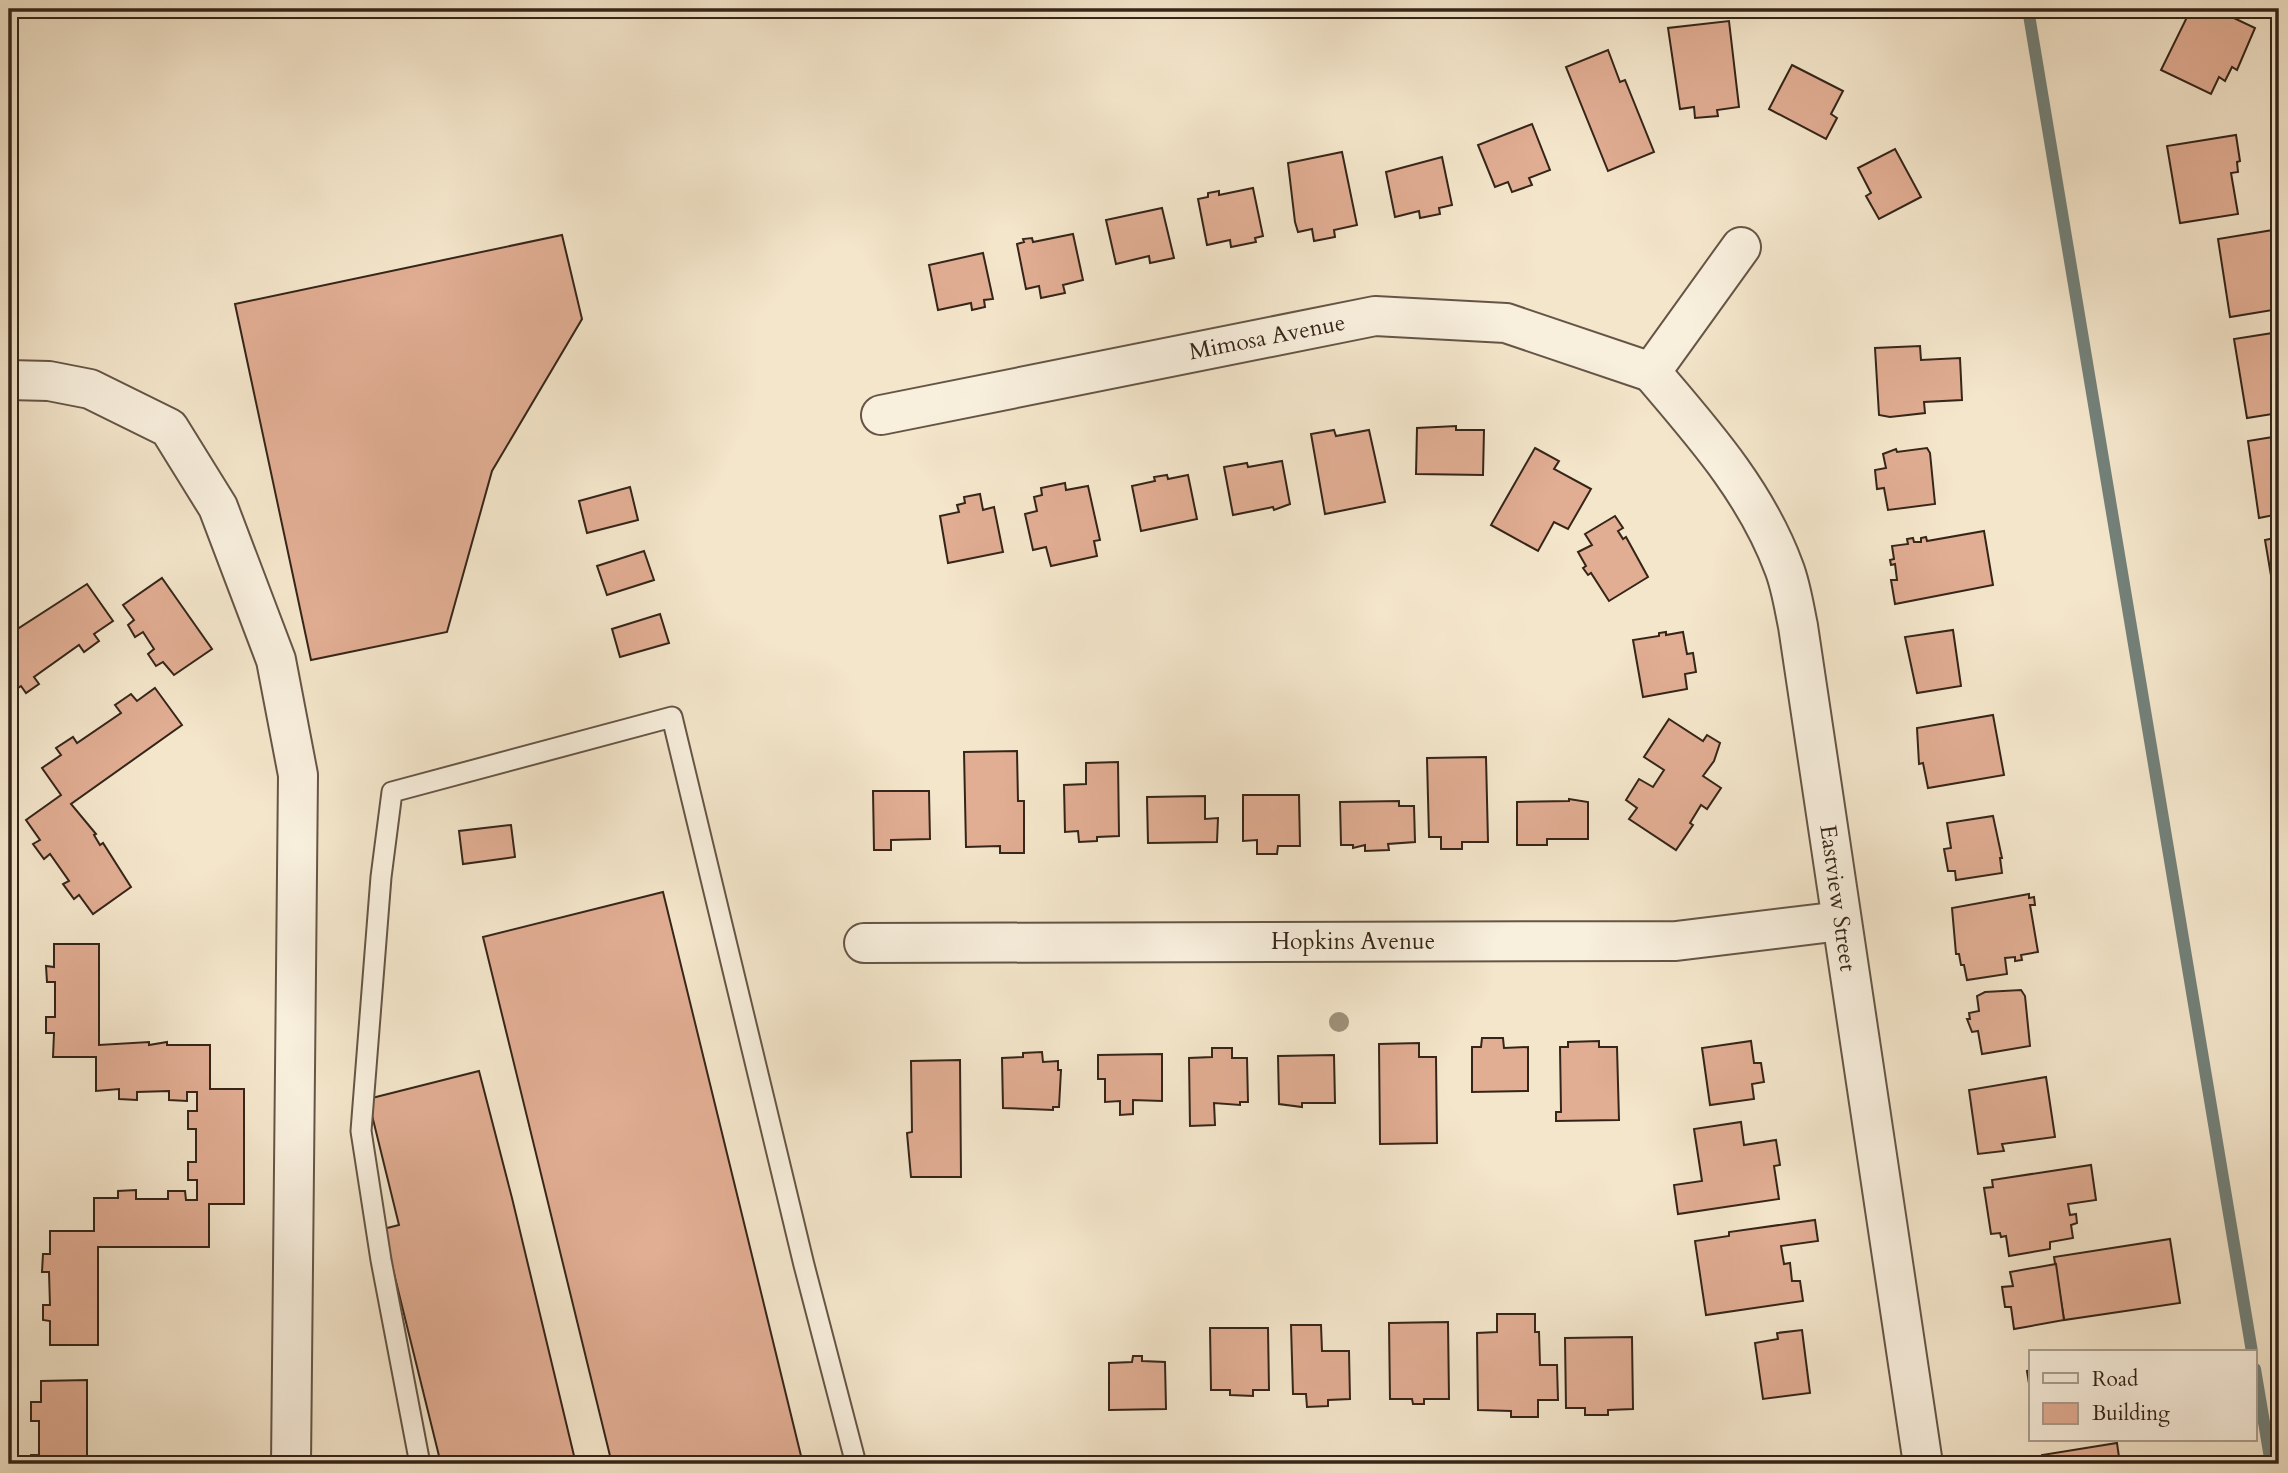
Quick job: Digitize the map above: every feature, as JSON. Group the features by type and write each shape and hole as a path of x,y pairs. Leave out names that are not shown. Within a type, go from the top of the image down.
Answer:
{"street":[{"path":"1651,372 1741,247"},
{"name":"Mimosa Avenue","path":"881,415 1375,316 1506,323 1651,372"},
{"name":"Eastview Street","path":"1651,372 1716,448 1743,486 1768,530 1786,571 1798,626 1923,1464"},
{"path":"9,380 49,381 90,389 169,428 218,507 276,660 298,775 291,1464"},
{"name":"Hopkins Avenue","path":"864,943 1676,941 1841,921"}],"lane":[{"path":"421,1464 381,1261 361,1131 381,877 392,792 672,717 804,1265 856,1464"}],"building":[{"path":"2191,9 2215,9 2255,28 2237,70 2232,67 2225,81 2219,77 2211,94 2161,70"},
{"path":"1729,21 1739,107 1717,110 1718,116 1695,118 1694,107 1680,109 1668,28"},
{"path":"1608,50 1620,82 1625,80 1654,152 1608,171 1566,67"},
{"path":"1792,65 1843,91 1831,114 1837,118 1826,139 1769,109"},
{"path":"1532,124 1550,170 1529,178 1532,185 1512,192 1508,182 1495,187 1478,145"},
{"path":"2236,135 2240,161 2237,162 2238,172 2231,173 2238,214 2180,223 2167,146"},
{"path":"1895,149 1921,197 1879,219 1866,196 1871,193 1858,168"},
{"path":"1342,152 1357,225 1334,230 1335,237 1314,241 1312,229 1298,232 1288,163"},
{"path":"1442,157 1452,205 1439,208 1440,214 1420,218 1419,211 1395,217 1386,172"},
{"path":"1253,188 1263,236 1255,238 1256,242 1231,247 1230,240 1207,245 1198,199 1208,197 1208,193 1219,191 1219,195"},
{"path":"1162,208 1174,258 1150,263 1149,256 1116,264 1106,220"},
{"path":"2279,229 2279,309 2230,317 2218,239"},
{"path":"1073,234 1083,280 1063,285 1065,293 1041,298 1039,286 1026,289 1017,244 1024,242 1023,239 1032,238 1033,242"},
{"path":"562,235 582,319 492,471 447,632 311,660 235,304"},
{"path":"983,253 993,299 984,300 985,307 972,310 971,303 938,310 929,265"},
{"path":"2279,332 2279,413 2247,418 2234,339"},
{"path":"1920,346 1921,360 1960,358 1962,400 1924,402 1925,413 1890,417 1879,415 1875,348"},
{"path":"1456,426 1456,430 1484,430 1483,475 1416,474 1417,428"},
{"path":"1334,430 1336,436 1369,430 1385,502 1325,514 1311,434"},
{"path":"2279,436 2279,514 2259,518 2248,441"},
{"path":"1535,448 1559,461 1554,469 1591,489 1568,529 1554,522 1538,551 1491,525"},
{"path":"1927,448 1930,453 1935,504 1888,510 1884,488 1877,489 1875,470 1886,468 1883,454 1896,449 1897,452"},
{"path":"1282,461 1290,504 1274,510 1273,507 1233,515 1224,467 1247,463 1248,467"},
{"path":"1167,475 1168,479 1188,475 1197,519 1141,531 1132,486 1155,481 1154,477"},
{"path":"1065,483 1066,490 1088,486 1100,540 1094,541 1097,556 1051,566 1046,547 1033,550 1025,514 1037,511 1034,497 1042,495 1041,488"},
{"path":"630,487 638,520 587,533 579,501"},
{"path":"980,494 983,510 994,507 1003,552 948,563 940,516 959,512 957,505 965,503 964,497"},
{"path":"1615,516 1623,528 1618,531 1623,539 1626,537 1648,577 1609,601 1591,573 1588,575 1583,568 1586,566 1578,552 1592,545 1585,534"},
{"path":"1984,531 1993,585 1895,604 1891,580 1897,580 1895,564 1891,565 1890,560 1894,559 1892,546 1908,544 1907,539 1913,538 1914,542 1921,542 1921,538 1926,537 1927,541"},
{"path":"2279,537 2279,617 2278,617 2265,540"},
{"path":"644,551 654,580 607,595 597,566"},
{"path":"162,578 212,649 174,675 163,662 156,666 148,654 154,649 143,632 135,637 128,625 134,620 123,605"},
{"path":"87,584 113,621 94,634 99,641 84,652 79,645 34,677 39,684 26,693 21,686 9,694 9,639 17,633 16,630"},
{"path":"660,614 669,643 620,657 612,629"},
{"path":"1953,630 1961,686 1917,693 1905,637"},
{"path":"1666,632 1666,635 1683,632 1687,654 1693,653 1696,672 1685,674 1687,689 1643,697 1633,640 1659,636 1659,633"},
{"path":"155,688 182,725 71,804 96,834 94,835 100,845 103,843 131,887 93,914 79,895 74,899 63,884 69,881 50,854 44,859 33,844 40,840 26,820 61,795 42,768 61,755 56,748 73,737 77,743 121,713 115,705 131,694 137,701"},
{"path":"1993,715 2004,775 1928,788 1923,763 1919,764 1917,728"},
{"path":"1669,719 1703,741 1707,735 1720,743 1714,761 1703,776 1721,788 1707,809 1701,805 1690,823 1693,825 1676,850 1629,819 1637,808 1626,800 1639,779 1653,787 1664,770 1644,757"},
{"path":"1017,751 1018,801 1024,801 1024,853 1000,853 1000,846 966,847 964,752"},
{"path":"1486,757 1488,842 1462,842 1462,849 1441,849 1441,837 1429,837 1427,758"},
{"path":"1118,762 1119,836 1097,837 1097,841 1079,842 1078,831 1065,832 1064,785 1086,784 1086,763"},
{"path":"873,791 929,791 930,839 891,840 891,850 874,850"},
{"path":"1243,795 1299,795 1300,846 1278,846 1277,854 1257,854 1257,840 1243,841"},
{"path":"1205,796 1205,819 1218,818 1217,842 1148,843 1147,797"},
{"path":"1569,799 1588,802 1588,839 1547,839 1547,845 1517,845 1517,802"},
{"path":"1399,801 1399,806 1414,806 1415,842 1388,844 1389,850 1365,851 1365,845 1353,848 1353,845 1341,845 1340,802"},
{"path":"1993,816 2002,858 2002,873 1956,880 1955,871 1948,871 1944,849 1951,848 1947,823"},
{"path":"511,825 515,857 463,864 459,831"},
{"path":"663,892 803,1464 612,1464 483,937"},
{"path":"2029,894 2029,898 2034,897 2035,905 2030,905 2038,952 2021,955 2022,960 2015,961 2015,957 2005,958 2007,974 1967,980 1964,965 1961,965 1959,954 1956,954 1952,908"},
{"path":"54,944 99,944 99,1045 149,1042 149,1045 167,1042 167,1045 210,1045 210,1089 244,1089 244,1204 209,1204 209,1247 98,1247 98,1345 50,1345 50,1321 43,1320 43,1305 50,1305 49,1272 42,1272 43,1254 50,1254 50,1231 94,1231 94,1198 118,1198 118,1191 136,1190 136,1199 168,1199 168,1191 185,1191 186,1200 197,1200 197,1180 188,1180 188,1162 196,1162 196,1129 188,1129 188,1111 197,1111 197,1092 187,1092 187,1101 169,1100 169,1091 137,1092 137,1100 119,1099 119,1089 96,1091 96,1057 53,1057 54,1033 46,1033 46,1017 55,1017 55,982 47,982 46,966 54,967"},
{"path":"2021,990 2025,996 2030,1046 1982,1054 1978,1031 1972,1032 1967,1019 1970,1019 1969,1013 1979,1011 1977,996 1985,992"},
{"path":"1482,1038 1503,1038 1504,1048 1528,1047 1528,1091 1472,1092 1472,1047 1481,1047"},
{"path":"1599,1041 1599,1047 1617,1047 1619,1120 1556,1121 1556,1112 1561,1112 1560,1047 1568,1047 1568,1042"},
{"path":"1751,1041 1754,1063 1761,1063 1764,1082 1752,1084 1754,1099 1710,1105 1702,1048"},
{"path":"1419,1043 1419,1057 1436,1057 1437,1143 1380,1144 1379,1044"},
{"path":"1212,1048 1232,1048 1232,1058 1247,1058 1248,1102 1240,1102 1240,1105 1214,1103 1215,1125 1190,1126 1189,1058 1212,1057"},
{"path":"1042,1052 1043,1062 1058,1061 1058,1070 1061,1070 1059,1107 1053,1107 1053,1110 1003,1108 1002,1058 1023,1057 1023,1053"},
{"path":"1162,1054 1162,1101 1133,1100 1133,1114 1120,1115 1120,1101 1105,1102 1105,1079 1098,1079 1098,1055"},
{"path":"1334,1055 1335,1103 1302,1103 1302,1107 1279,1104 1278,1056"},
{"path":"960,1060 961,1177 911,1177 907,1133 912,1132 911,1061"},
{"path":"479,1071 576,1464 441,1464 383,1229 399,1225 368,1099"},
{"path":"2046,1077 2055,1137 2002,1144 2004,1151 1978,1154 1969,1090"},
{"path":"1741,1122 1744,1145 1776,1140 1780,1165 1774,1166 1779,1199 1678,1214 1674,1185 1702,1181 1694,1129"},
{"path":"2091,1165 2096,1200 2068,1204 2070,1215 2076,1214 2077,1223 2071,1225 2073,1238 2050,1242 2050,1249 2009,1256 2006,1236 2001,1237 2000,1233 1991,1234 1984,1188 1993,1187 1992,1180"},
{"path":"1815,1220 1818,1241 1781,1246 1784,1264 1790,1263 1792,1281 1800,1281 1803,1301 1706,1315 1695,1241 1729,1236 1729,1232"},
{"path":"2170,1239 2180,1303 2064,1320 2054,1257"},
{"path":"2056,1264 2064,1320 2014,1329 2011,1307 2005,1307 2002,1287 2013,1286 2010,1272"},
{"path":"1497,1314 1535,1314 1535,1332 1539,1332 1540,1365 1557,1365 1558,1400 1538,1400 1538,1417 1511,1417 1511,1411 1478,1410 1477,1333 1497,1332"},
{"path":"1448,1322 1449,1399 1424,1399 1424,1404 1413,1404 1412,1399 1390,1399 1389,1323"},
{"path":"1291,1325 1321,1325 1322,1351 1349,1351 1350,1399 1328,1400 1328,1406 1307,1407 1306,1394 1293,1394"},
{"path":"1210,1328 1268,1328 1269,1390 1253,1390 1253,1396 1230,1395 1230,1390 1211,1390"},
{"path":"1802,1330 1810,1393 1763,1399 1755,1343 1778,1339 1777,1333"},
{"path":"1632,1337 1633,1409 1608,1410 1608,1415 1585,1415 1585,1408 1566,1408 1565,1338"},
{"path":"1133,1356 1142,1356 1142,1361 1165,1362 1166,1409 1109,1410 1109,1363 1132,1362"},
{"path":"87,1380 87,1464 31,1464 31,1455 39,1455 39,1421 31,1421 31,1402 41,1402 41,1381"},
{"path":"2117,1443 2120,1464 2043,1464 2042,1455"}],"waterway":[{"path":"2028,9 2252,1350"},
{"path":"2256,1375 2271,1464"}]}
